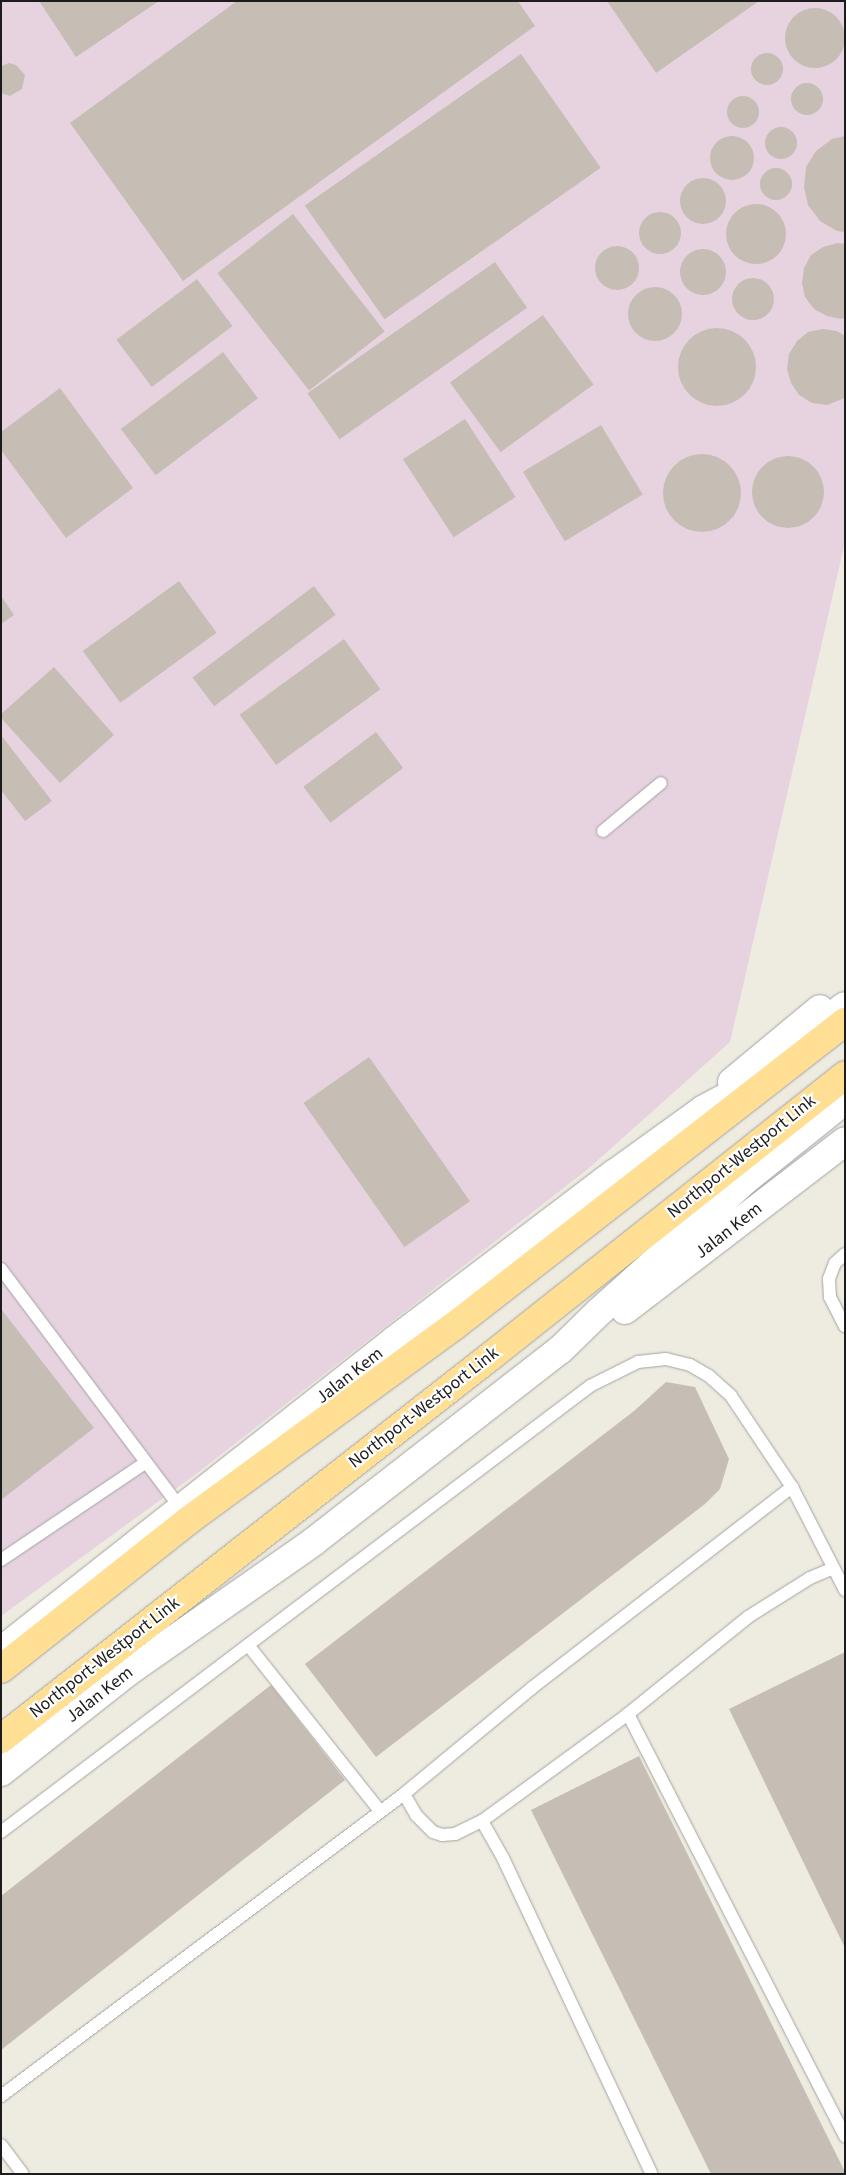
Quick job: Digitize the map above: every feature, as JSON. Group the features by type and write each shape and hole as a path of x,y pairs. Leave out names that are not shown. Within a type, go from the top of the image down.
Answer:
{"main road":[{"path":"1,1669 189,1520 460,1321 845,1022"},
{"name":"Northport-Westport Link","path":"1,1739 483,1362 845,1074"}],"street":[{"name":"Jalan Kem","path":"704,1109 730,1083 845,988"},
{"name":"Jalan Kem","path":"1,1651 395,1340 614,1174 704,1109 736,1092 845,1006"},
{"name":"Jalan Kem","path":"1,1772 129,1671 313,1542 560,1350 600,1311 749,1177 845,1100"},
{"name":"Jalan Kem","path":"560,1350 616,1318 845,1140"}],"lane":[{"path":"603,831 661,783"},
{"path":"845,1254 835,1263 830,1279 830,1297 845,1326"},
{"path":"1,1269 181,1509"},
{"path":"1,1832 590,1386 638,1362 666,1359 690,1365 709,1376 731,1396 792,1487 845,1590"},
{"path":"1,1560 145,1463"},
{"path":"3,2092 404,1794 532,1688 792,1487"},
{"path":"404,1794 416,1815 433,1832 442,1835 455,1834 482,1821 628,1714 748,1617 810,1578 833,1568"},
{"path":"248,1645 380,1811"},
{"path":"628,1714 845,2138"},
{"path":"482,1821 503,1858 652,2174"},
{"path":"1,2145 23,2174"}],"shaded area":[{"path":"1,1 845,1 845,542 730,1042 588,1169 196,1474 1,1616"}],"building":[{"path":"39,1 159,1 76,57"},
{"path":"237,1 518,1 535,26 183,281 70,123"},
{"path":"607,1 759,1 656,73"},
{"path":"809,8 821,8 832,13 840,21 845,32 843,50 832,63 821,68 809,68 798,63 790,55 785,44 785,32 790,21 798,13"},
{"path":"767,53 773,54 778,58 782,63 782,75 778,80 773,84 767,85 761,84 756,80 752,75 751,69 752,63 756,58 761,54"},
{"path":"521,54 601,168 384,319 305,205"},
{"path":"9,63 16,65 25,75 22,89 10,96 1,93 1,66"},
{"path":"807,83 813,84 818,88 822,93 822,105 818,110 813,114 807,115 801,114 796,110 792,105 791,99 792,93 796,88 801,84"},
{"path":"743,96 749,97 754,101 758,106 758,118 754,123 749,127 743,128 737,127 732,123 728,118 727,112 728,106 732,101 737,97"},
{"path":"781,127 792,132 797,143 792,154 781,159 770,154 765,143 770,132"},
{"path":"736,136 748,142 753,149 753,167 748,174 741,179 728,180 720,177 713,170 710,154 713,146 720,139"},
{"path":"845,136 845,232 837,231 820,221 808,205 804,187 806,167 816,151 832,139"},
{"path":"776,168 787,173 792,184 787,195 776,200 765,195 760,184 765,173"},
{"path":"703,178 716,182 722,188 726,201 722,214 716,220 703,224 690,220 684,214 680,201 684,188 690,182"},
{"path":"756,204 772,209 777,213 781,218 786,234 781,250 777,255 772,259 756,264 740,259 735,255 731,250 726,234 731,218 735,213 740,209"},
{"path":"664,212 672,215 678,221 681,233 678,245 672,251 656,254 648,251 642,245 639,229 642,221 648,215"},
{"path":"293,214 385,331 309,391 217,273"},
{"path":"837,243 845,244 845,318 841,319 827,316 814,309 805,297 802,283 804,268 811,255 823,247"},
{"path":"617,246 629,250 635,256 639,268 635,280 629,286 617,290 605,286 599,280 595,268 599,256 605,250"},
{"path":"703,249 716,253 722,259 726,272 722,285 716,291 703,295 690,291 684,285 680,272 684,259 690,253"},
{"path":"495,262 527,308 340,439 307,393"},
{"path":"749,278 757,278 768,284 774,299 768,314 757,320 749,320 738,314 732,303 732,295 738,284"},
{"path":"197,279 233,326 152,387 116,340"},
{"path":"655,287 665,289 674,295 680,304 682,314 680,324 674,333 665,339 655,341 645,339 636,333 630,324 628,314 630,304 636,295 645,289"},
{"path":"543,315 594,385 501,452 450,383"},
{"path":"709,328 725,328 739,334 750,345 756,359 756,375 750,389 739,400 725,406 709,406 695,400 684,389 678,375 678,359 684,345 695,334"},
{"path":"823,329 837,331 845,336 845,398 827,405 812,403 799,395 791,383 787,369 789,354 797,341 808,332"},
{"path":"223,352 258,398 156,475 121,429"},
{"path":"60,388 133,488 66,538 1,450 1,432"},
{"path":"465,419 516,497 454,537 403,459"},
{"path":"601,425 643,494 565,541 523,472"},
{"path":"702,454 717,457 730,465 738,478 741,493 738,508 730,521 717,529 702,532 687,529 674,521 666,508 663,493 666,478 674,465 687,457"},
{"path":"795,456 814,466 822,478 824,492 822,506 814,518 802,526 781,528 762,518 754,506 752,485 762,466 774,458"},
{"path":"179,581 217,633 120,703 83,651"},
{"path":"314,586 336,615 214,706 193,677"},
{"path":"1,596 14,615 1,624"},
{"path":"344,639 380,689 276,765 240,715"},
{"path":"54,667 114,735 60,783 1,718 1,714"},
{"path":"376,732 403,768 330,823 303,787"},
{"path":"1,735 52,801 25,821 1,790"},
{"path":"369,1057 470,1201 404,1247 303,1103"},
{"path":"1,1309 94,1428 1,1500"},
{"path":"666,1382 695,1387 729,1459 720,1489 705,1504 376,1757 305,1664 634,1411"},
{"path":"845,1652 845,1948 729,1709"},
{"path":"271,1685 345,1780 1,2050 1,1896"},
{"path":"639,1756 845,2174 711,2174 531,1810"}]}
